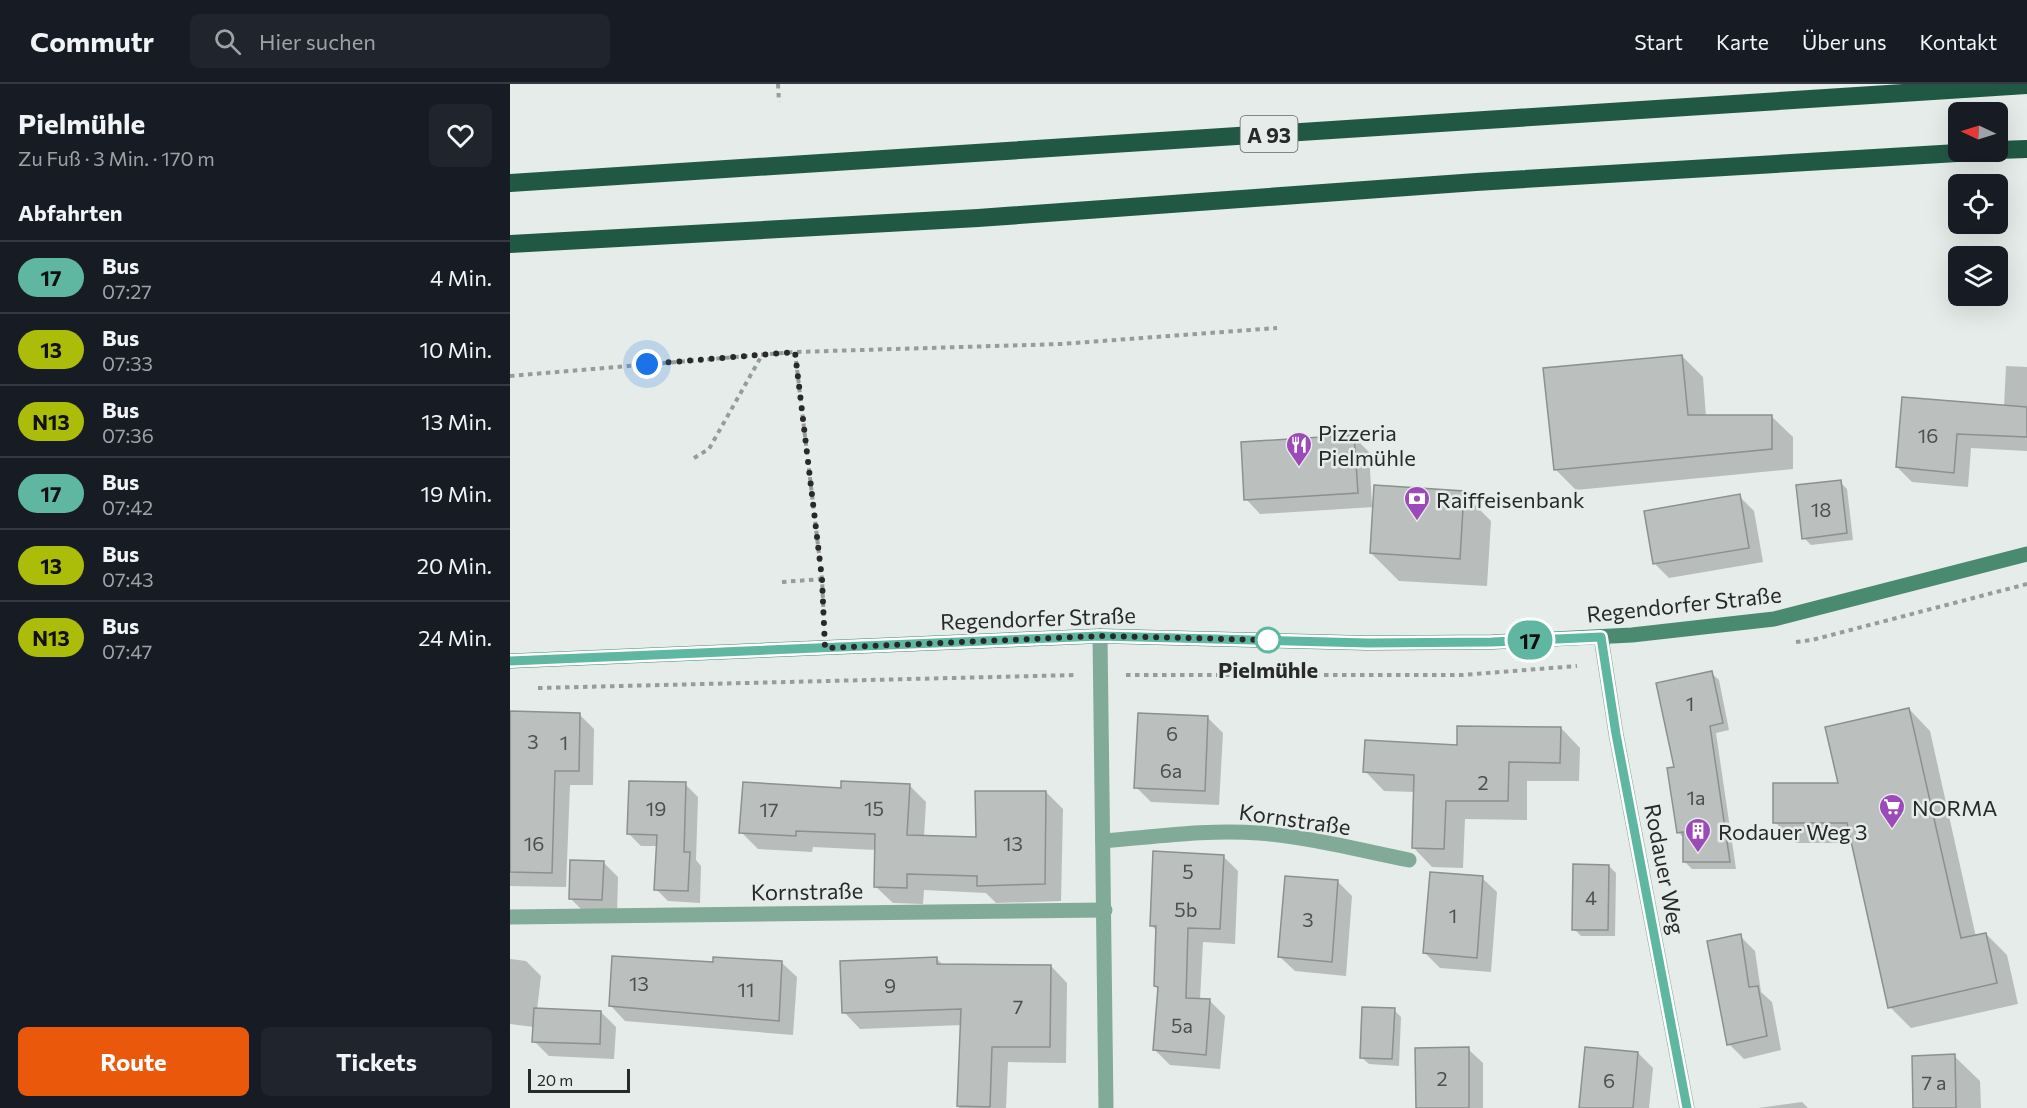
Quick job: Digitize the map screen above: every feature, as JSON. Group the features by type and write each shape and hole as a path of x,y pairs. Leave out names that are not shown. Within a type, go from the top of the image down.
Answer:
{"highway":[{"name":"A 93","path":"510,183 2027,85"},
{"path":"2008,150 2027,149"},
{"path":"510,244 966,219 1476,182 1948,154"}],"street":[{"name":"Regendorfer Straße","path":"510,661 1100,636 1368,643 1492,642 1601,637 1774,620 2027,554"},
{"path":"1100,636 1106,1108"},
{"name":"Rodauer Weg","path":"1601,637 1687,1108"},
{"name":"Kornstraße","path":"1103,841 1220,832 1258,833 1304,839 1408,860"},
{"name":"Kornstraße","path":"510,917 1105,910"}],"path":[{"path":"778,84 779,102"},
{"path":"510,376 795,352 1061,344 1277,328"},
{"path":"795,352 822,579 825,648"},
{"path":"694,458 709,449 762,355"},
{"path":"782,582 822,579"},
{"path":"534,688 1101,674 1462,675 1605,663"}],"building":[{"path":"1682,355 1688,415 1772,415 1772,449 1554,470 1543,368"},
{"path":"1902,397 2027,407 2027,437 1957,434 1954,473 1896,467"},
{"name":"Pizzeria Pielmühle","path":"1354,435 1358,493 1244,500 1241,442"},
{"path":"1841,480 1847,533 1802,539 1796,485"},
{"name":"Raiffeisenbank","path":"1374,485 1464,491 1460,559 1370,553"},
{"path":"1740,494 1749,548 1653,564 1644,511"},
{"path":"1712,671 1723,723 1710,726 1730,862 1683,862 1683,832 1677,833 1667,768 1674,767 1656,683"},
{"name":"NORMA","path":"1909,708 1961,938 1986,933 1997,983 1888,1008 1847,823 1773,823 1773,783 1838,783 1825,727"},
{"path":"510,711 580,713 579,771 555,771 552,873 510,872"},
{"path":"1138,713 1208,716 1205,791 1134,788"},
{"path":"1457,726 1561,727 1560,763 1509,762 1508,801 1446,801 1444,849 1412,848 1414,775 1363,772 1365,740 1457,745"},
{"path":"629,781 686,782 684,852 690,852 688,891 654,890 657,835 627,834"},
{"path":"841,781 910,784 907,835 976,837 975,791 1046,791 1045,884 977,886 977,876 907,874 907,888 874,887 875,834 796,831 796,836 739,833 743,782 841,788"},
{"path":"1153,851 1224,855 1220,929 1188,928 1186,998 1210,999 1206,1055 1153,1050 1158,987 1154,986 1156,926 1150,926"},
{"path":"570,860 604,861 602,900 569,899"},
{"path":"1573,864 1609,865 1608,930 1572,930"},
{"path":"1430,872 1483,876 1477,958 1423,953"},
{"path":"1285,876 1338,880 1332,962 1278,957"},
{"path":"1741,934 1749,987 1758,986 1767,1036 1727,1045 1707,941"},
{"path":"612,956 713,962 713,957 782,961 779,1021 609,1006"},
{"path":"937,957 937,964 1051,965 1050,1047 992,1047 990,1107 957,1106 961,1009 842,1013 840,961"},
{"path":"1362,1007 1395,1008 1392,1059 1360,1058"},
{"path":"534,1008 601,1011 600,1044 532,1042"},
{"path":"1469,1047 1469,1108 1416,1108 1415,1048"},
{"path":"1585,1047 1638,1052 1633,1108 1579,1108"},
{"path":"1955,1054 1956,1108 1913,1108 1912,1056"}],"bus line":[{"name":"17","path":"510,661 1100,636 1368,643 1492,642 1601,637 1616,734 1687,1108"}],"place":[{"name":"Pizzeria Pielmühle","path":"1299,468"},
{"name":"Raiffeisenbank","path":"1417,522"},
{"name":"Pielmühle","path":"1268,640"},
{"name":"NORMA","path":"1892,830"},
{"name":"Rodauer Weg 3","path":"1698,854"}],"route":[{"path":"647,364 795,352 822,579 825,648 1100,636 1268,640"}]}
